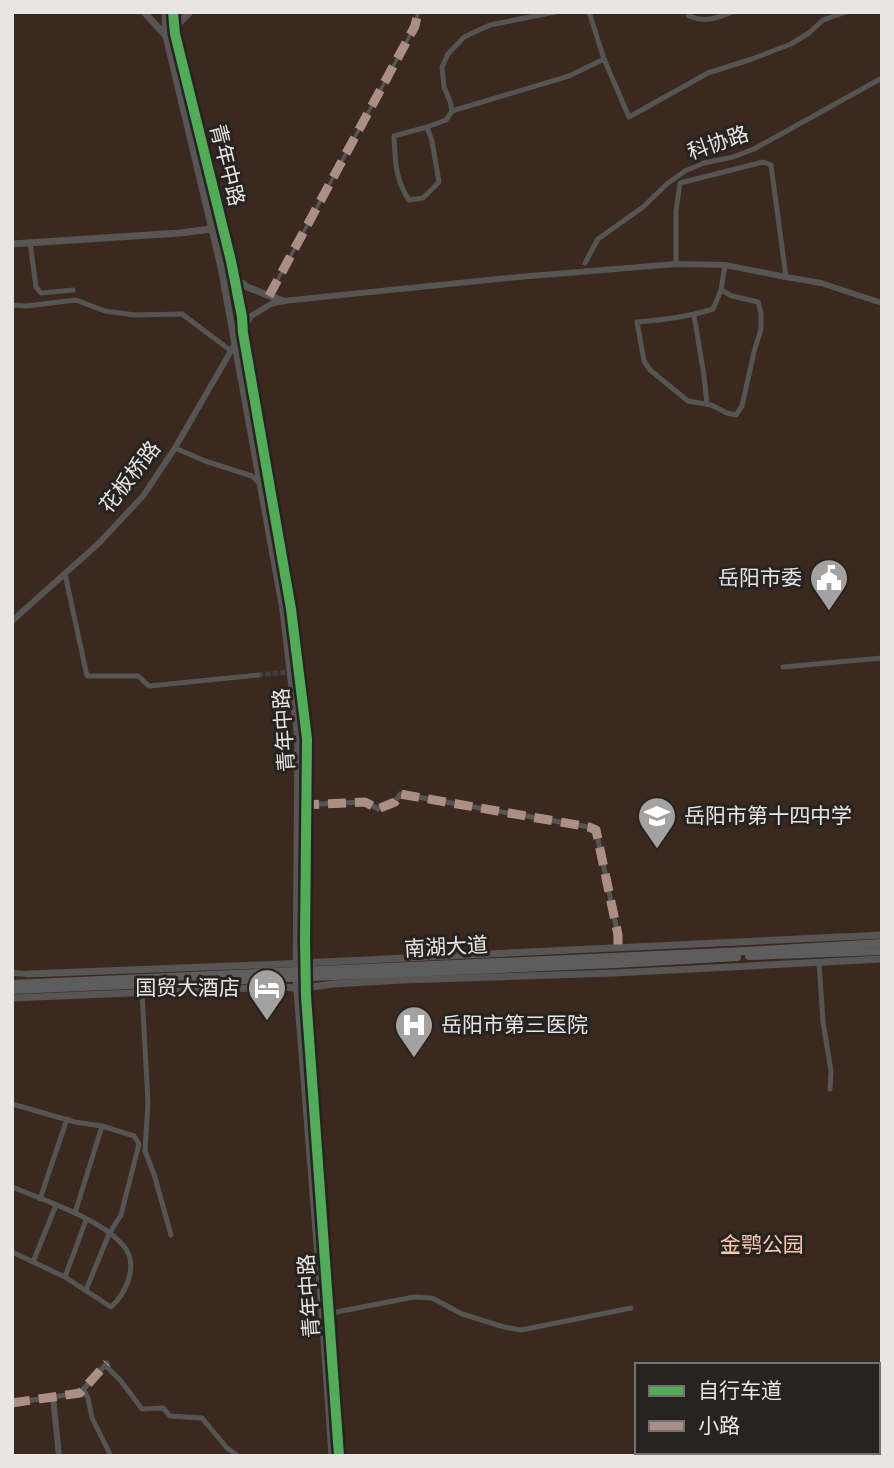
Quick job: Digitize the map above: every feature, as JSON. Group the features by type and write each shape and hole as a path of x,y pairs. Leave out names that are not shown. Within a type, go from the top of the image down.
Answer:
{"main road":[{"path":"144,12 166,36 190,12"},
{"name":"青年中路","path":"164,12 166,36 221,267 232,347 261,485 282,610 298,740 302,805 301,970 326,1314 340,1456"},
{"name":"青年中路","path":"173,12 174,28 234,277 291,609 307,739 302,805"},
{"path":"12,244 212,229"},
{"path":"234,277 247,287 283,301"},
{"path":"28,974 301,970 618,948 882,935"},
{"name":"南湖大道","path":"12,984 882,943"},
{"name":"南湖大道","path":"12,990 301,970 882,951"},
{"path":"12,998 305,987 403,980 614,973 882,959"},
{"name":"青年中路","path":"301,970 305,987 326,1314 332,1456"}],"street":[{"path":"269,296 415,26 418,12"},
{"path":"452,111 444,87 442,67 448,54 464,37 489,25 555,12"},
{"path":"589,12 604,59 629,117 708,73 791,44 809,33 822,20 846,12"},
{"path":"688,12 689,16 698,20 710,20 732,12"},
{"path":"427,127 439,182 423,198 409,200 401,189 395,166 394,135 446,120 452,111 569,76 604,59"},
{"name":"科协路","path":"585,264 598,240 643,207 685,171 704,163 733,158 754,149 882,78"},
{"path":"676,264 676,211 680,183 763,162 771,165 786,277"},
{"path":"30,242 36,287 41,293 74,290"},
{"path":"243,327 251,316 271,304 283,301 676,264 725,265 821,284 882,303"},
{"path":"721,290 758,302 761,313 761,329 742,406 736,415 707,404 688,401 650,370 644,361 637,322 694,315 713,309 721,290 725,265"},
{"path":"12,304 26,306 76,300 105,311 135,315 182,314 232,347"},
{"path":"694,315 707,404"},
{"name":"花板桥路","path":"12,621 99,543 143,496 175,447 243,327"},
{"path":"175,447 205,461 252,476 261,485"},
{"path":"65,574 87,676 138,676 149,686 258,675"},
{"path":"783,667 882,658"},
{"path":"302,805 365,802 378,809 395,802 401,794 596,830 618,935 618,948"},
{"path":"819,962 823,1022 831,1071 830,1089"},
{"path":"12,973 28,974"},
{"path":"142,993 148,1102 145,1151 171,1235"},
{"path":"12,1104 103,1126 134,1136 139,1144 121,1215 109,1234 86,1290"},
{"path":"40,1199 68,1119"},
{"path":"75,1213 103,1126"},
{"path":"12,1187 75,1213 109,1234 124,1246 130,1260 129,1280 121,1297 111,1307 65,1277 12,1252"},
{"path":"33,1262 56,1205"},
{"path":"65,1277 86,1220"},
{"path":"326,1314 414,1297 432,1298 462,1314 504,1328 521,1330 631,1308"},
{"path":"12,1403 80,1393 106,1364 142,1409 163,1408 170,1416 202,1418 227,1448 238,1456"},
{"path":"83,1390 98,1433 111,1456"},
{"path":"53,1397 59,1456"}],"green space":[{"name":"金鹗公园","path":"12,12 882,12 882,1456 12,1456"}],"tunnel":[{"path":"258,675 290,672"}],"marked path":[{"path":"269,296 415,26 418,12"},
{"path":"301,805 365,802 378,809 395,802 400,794 596,830 618,935 618,948"},
{"path":"12,1403 80,1393 107,1363"}],"cycle path":[{"path":"173,12 175,34 231,261 242,317 291,609 307,739 306,996 339,1456"}],"place":[{"name":"岳阳市委","path":"829,612"},
{"name":"岳阳市第十四中学","path":"657,850"},
{"name":"国贸大酒店","path":"267,1022"},
{"name":"岳阳市第三医院","path":"414,1059"}]}
